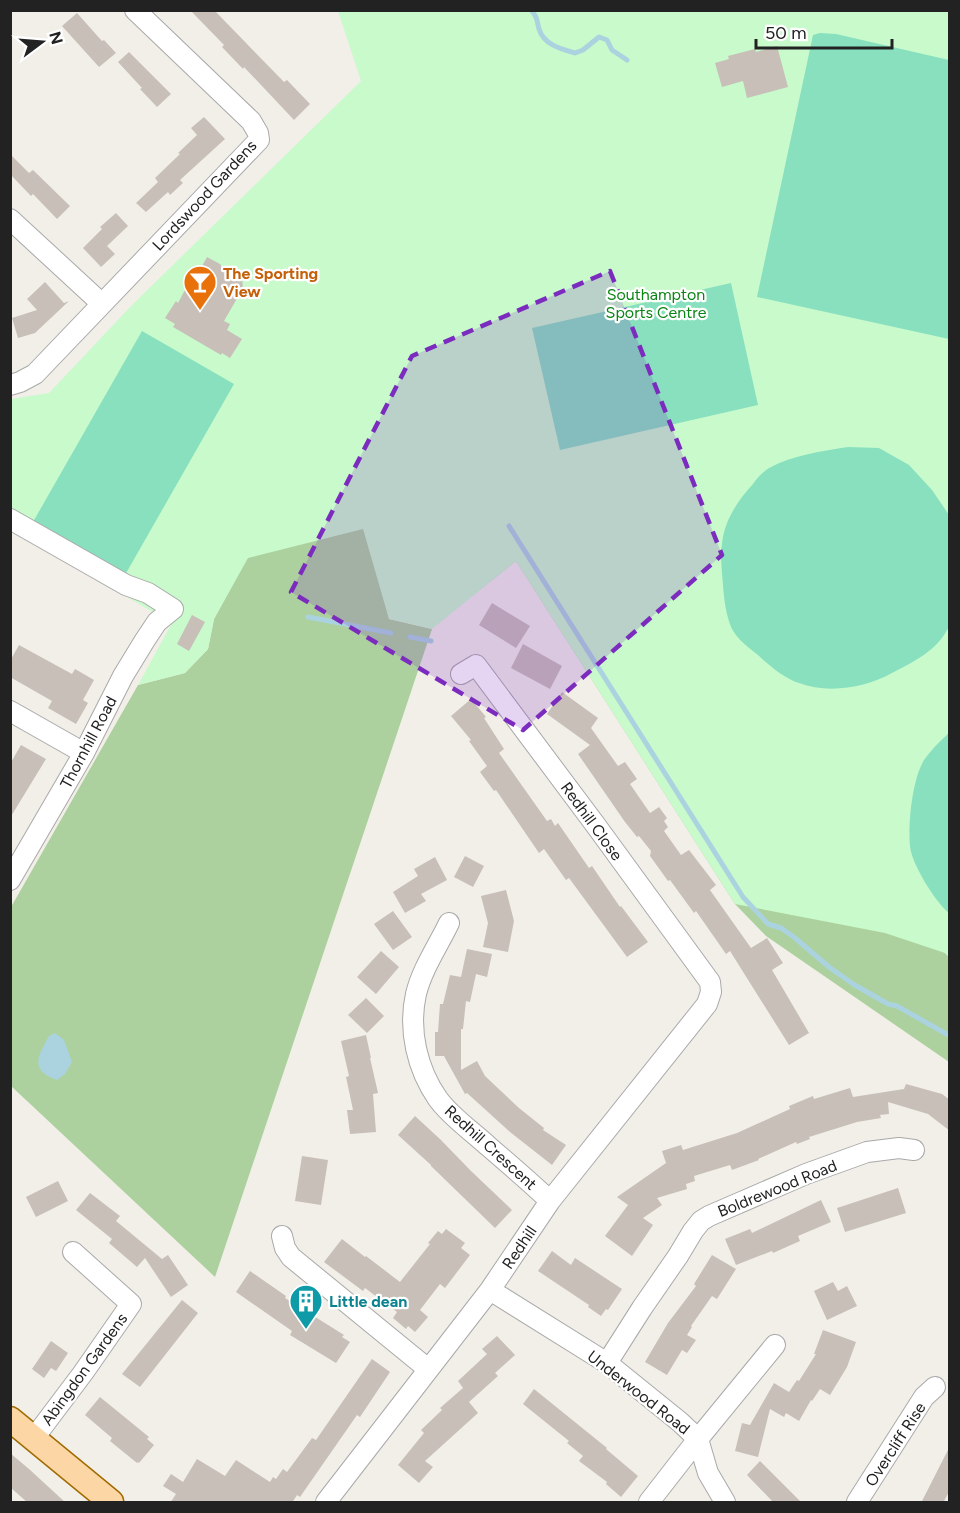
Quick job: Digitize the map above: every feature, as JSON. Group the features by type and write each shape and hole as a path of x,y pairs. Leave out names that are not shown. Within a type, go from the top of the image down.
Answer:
{"main road":[{"path":"10,1419 111,1503"}],"street":[{"name":"Lordswood Gardens","path":"10,385 35,374 258,140 258,133 251,121 135,10"},
{"path":"10,219 101,303"},
{"name":"Thornhill Road","path":"10,519 126,585 148,593 173,609 157,622 144,640 84,753 10,880"},
{"name":"Redhill Close","path":"461,674 476,665 710,982 711,993"},
{"path":"10,711 84,753"},
{"name":"Redhill Crescent","path":"449,923 424,972 416,994 413,1016 414,1033 421,1065 439,1100 550,1201"},
{"name":"Redhill","path":"326,1503 490,1290 550,1201 707,1004 711,993"},
{"name":"Boldrewood Road","path":"607,1363 693,1231 709,1215 806,1174 867,1152 899,1148 914,1150"},
{"path":"282,1236 285,1248 291,1257 428,1368"},
{"name":"Abingdon Gardens","path":"34,1438 131,1304 73,1252"},
{"name":"Underwood Road","path":"490,1290 607,1363 680,1422 698,1439 708,1473 725,1503"},
{"path":"649,1503 775,1345"},
{"name":"Overcliff Rise","path":"857,1503 924,1397 935,1387"}],"highlighted area":[{"path":"610,271 722,555 523,730 291,592 412,356"}],"green space":[{"name":"Southampton Sports Centre","path":"338,11 949,11 949,957 945,953 885,933 735,904 516,561 432,629 389,619 363,529 248,558 214,619 208,649 185,673 138,685 172,623 11,530 11,399 49,393 131,306 361,81"},
{"path":"836,34 949,60 949,339 757,297 813,35"},
{"path":"731,283 758,405 560,450 532,328"},
{"path":"142,331 234,384 125,575 33,522"},
{"path":"333,382 389,619 432,629 215,1277 11,1086 11,907 138,685 185,673 208,649 214,619 247,558"},
{"path":"848,447 879,448 909,465 932,490 949,515 950,624 940,641 918,659 870,682 834,689 793,681 747,647 734,633 728,619 725,602 721,549 723,535 733,511 765,471 798,457"},
{"path":"498,505 949,957 949,1062 766,936 735,904 516,561 472,596"},
{"path":"949,733 949,913 925,882 911,853 910,814 916,779 924,760"}],"water":[{"path":"55,1033 64,1040 72,1062 65,1074 57,1080 42,1072 38,1062 49,1036"}],"building":[{"path":"190,10 214,10 284,82 287,80 310,104 294,120 222,47 224,45"},
{"path":"77,13 116,53 99,67 62,26"},
{"path":"777,46 788,87 747,98 743,81 722,87 715,63 729,59 728,56"},
{"path":"129,52 171,94 157,107 118,62"},
{"path":"204,117 225,139 180,180 183,183 170,195 168,192 146,212 136,203 158,182 155,178 197,135 191,128"},
{"path":"10,154 29,173 33,170 70,206 57,219 10,174"},
{"path":"116,213 128,226 107,246 115,254 101,267 83,248 102,229 100,227"},
{"name":"The Sporting View","path":"207,257 220,264 224,271 235,273 242,279 243,288 224,321 230,324 227,330 242,339 230,358 173,327 175,324 165,318 176,301 178,303 186,288 189,290"},
{"path":"45,282 64,303 69,301 35,333 18,338 12,318 37,310 27,299"},
{"path":"492,603 530,626 516,648 479,625"},
{"path":"192,615 205,622 189,651 177,644"},
{"path":"523,644 562,666 550,689 511,668"},
{"path":"19,645 72,674 75,669 94,680 83,700 88,703 76,724 48,708 52,701 10,677 10,661"},
{"path":"562,692 598,718 591,728 618,766 625,762 637,779 630,784 650,813 659,807 667,818 664,821 668,827 664,831 681,855 689,850 716,885 710,890 751,948 767,938 783,963 772,970 809,1033 789,1045 730,951 726,954 696,911 694,913 670,880 668,881 650,856 651,851 625,822 578,754 590,745 547,714"},
{"path":"471,699 486,717 484,718 504,749 499,753 547,821 551,819 555,826 558,823 589,868 592,866 648,942 627,957 569,878 566,880 544,849 539,853 496,790 494,791 480,772 487,766 469,741 471,740 451,716"},
{"path":"21,745 46,759 10,818 10,764"},
{"path":"465,856 484,866 473,887 454,877"},
{"path":"435,857 447,880 421,894 426,901 405,913 393,892 418,876 414,869"},
{"path":"506,890 514,921 508,952 483,947 488,923 481,896"},
{"path":"393,911 412,937 393,950 374,924"},
{"path":"467,949 492,954 487,977 476,974 470,1002 466,1001 463,1029 461,1029 461,1070 477,1061 485,1076 544,1128 543,1130 566,1145 552,1165 510,1132 467,1093 465,1094 444,1056 435,1056 435,1032 438,1032 440,1004 443,1004 450,975 461,977"},
{"path":"381,951 399,967 376,994 357,977"},
{"path":"366,998 384,1016 367,1033 348,1015"},
{"path":"366,1035 378,1093 373,1094 376,1132 350,1134 347,1110 353,1110 346,1077 349,1076 341,1041"},
{"path":"906,1084 942,1094 950,1100 950,1131 928,1114 888,1102 889,1114 880,1115 881,1118 857,1122 809,1137 810,1139 797,1144 796,1142 732,1170 730,1165 694,1176 695,1181 686,1184 687,1189 657,1198 662,1205 643,1218 653,1225 632,1256 605,1236 628,1205 617,1197 666,1163 662,1151 681,1145 683,1150 737,1133 813,1096 814,1099 850,1088 853,1097 904,1089"},
{"path":"415,1116 512,1210 495,1228 398,1135"},
{"path":"302,1156 328,1160 321,1205 295,1201"},
{"path":"58,1181 68,1201 36,1217 26,1197"},
{"path":"898,1188 906,1213 845,1232 837,1208"},
{"path":"90,1193 120,1216 116,1221 162,1259 168,1255 188,1285 171,1297 145,1258 137,1267 109,1243 112,1239 76,1210"},
{"path":"821,1200 831,1222 798,1236 800,1241 736,1265 725,1239 750,1229 752,1233"},
{"path":"446,1229 465,1243 461,1248 470,1255 445,1288 440,1284 420,1310 428,1317 415,1332 408,1326 406,1329 393,1318 397,1312 365,1288 363,1291 324,1262 342,1239 400,1282 438,1231 442,1234"},
{"path":"552,1251 571,1265 575,1258 622,1289 608,1310 606,1309 601,1316 588,1307 589,1305 538,1271"},
{"path":"712,1255 736,1269 717,1299 712,1296 691,1326 687,1335 696,1340 687,1353 682,1350 667,1375 645,1362 668,1323 696,1286 694,1284"},
{"path":"250,1271 286,1296 285,1298 344,1335 342,1337 350,1342 336,1363 290,1335 292,1331 236,1292"},
{"path":"833,1282 838,1291 847,1286 857,1306 827,1320 814,1291"},
{"path":"182,1300 198,1313 140,1387 122,1374"},
{"path":"823,1330 856,1342 847,1367 830,1395 820,1389 799,1421 786,1413 784,1417 770,1409 758,1457 735,1451 742,1423 750,1425 774,1383 789,1392 797,1380 799,1381 816,1354 814,1354"},
{"path":"497,1336 515,1355 495,1373 498,1376 469,1402 478,1413 425,1461 433,1467 419,1483 398,1465 424,1433 421,1430 442,1410 440,1408 463,1388 458,1381 487,1354 482,1349"},
{"path":"51,1341 68,1353 56,1371 51,1368 44,1378 32,1369"},
{"path":"372,1359 390,1372 360,1417 357,1415 300,1497 297,1495 292,1503 170,1503 176,1494 163,1486 171,1474 183,1482 197,1459 225,1476 236,1460 270,1482 273,1477 276,1479 283,1469 287,1472 312,1438 316,1440"},
{"path":"534,1389 638,1476 621,1497 606,1484 607,1482 579,1461 583,1456 567,1443 569,1441 523,1404"},
{"path":"100,1397 149,1437 147,1439 154,1445 139,1463 110,1441 112,1438 85,1415"},
{"path":"950,1446 950,1490 943,1503 921,1503"},
{"path":"10,1453 66,1503 28,1503 10,1487"},
{"path":"760,1461 802,1503 774,1503 747,1475"}],"waterway":[{"path":"531,10 536,17 541,34 554,46 575,53 583,50 599,37 607,40 612,50 627,60"},
{"path":"509,526 743,897 768,924 781,928 853,984 950,1036"},
{"path":"308,617 391,633"},
{"path":"410,637 431,641"}],"place":[{"name":"The Sporting View","path":"200,311"},
{"name":"Little dean","path":"306,1330"}]}
